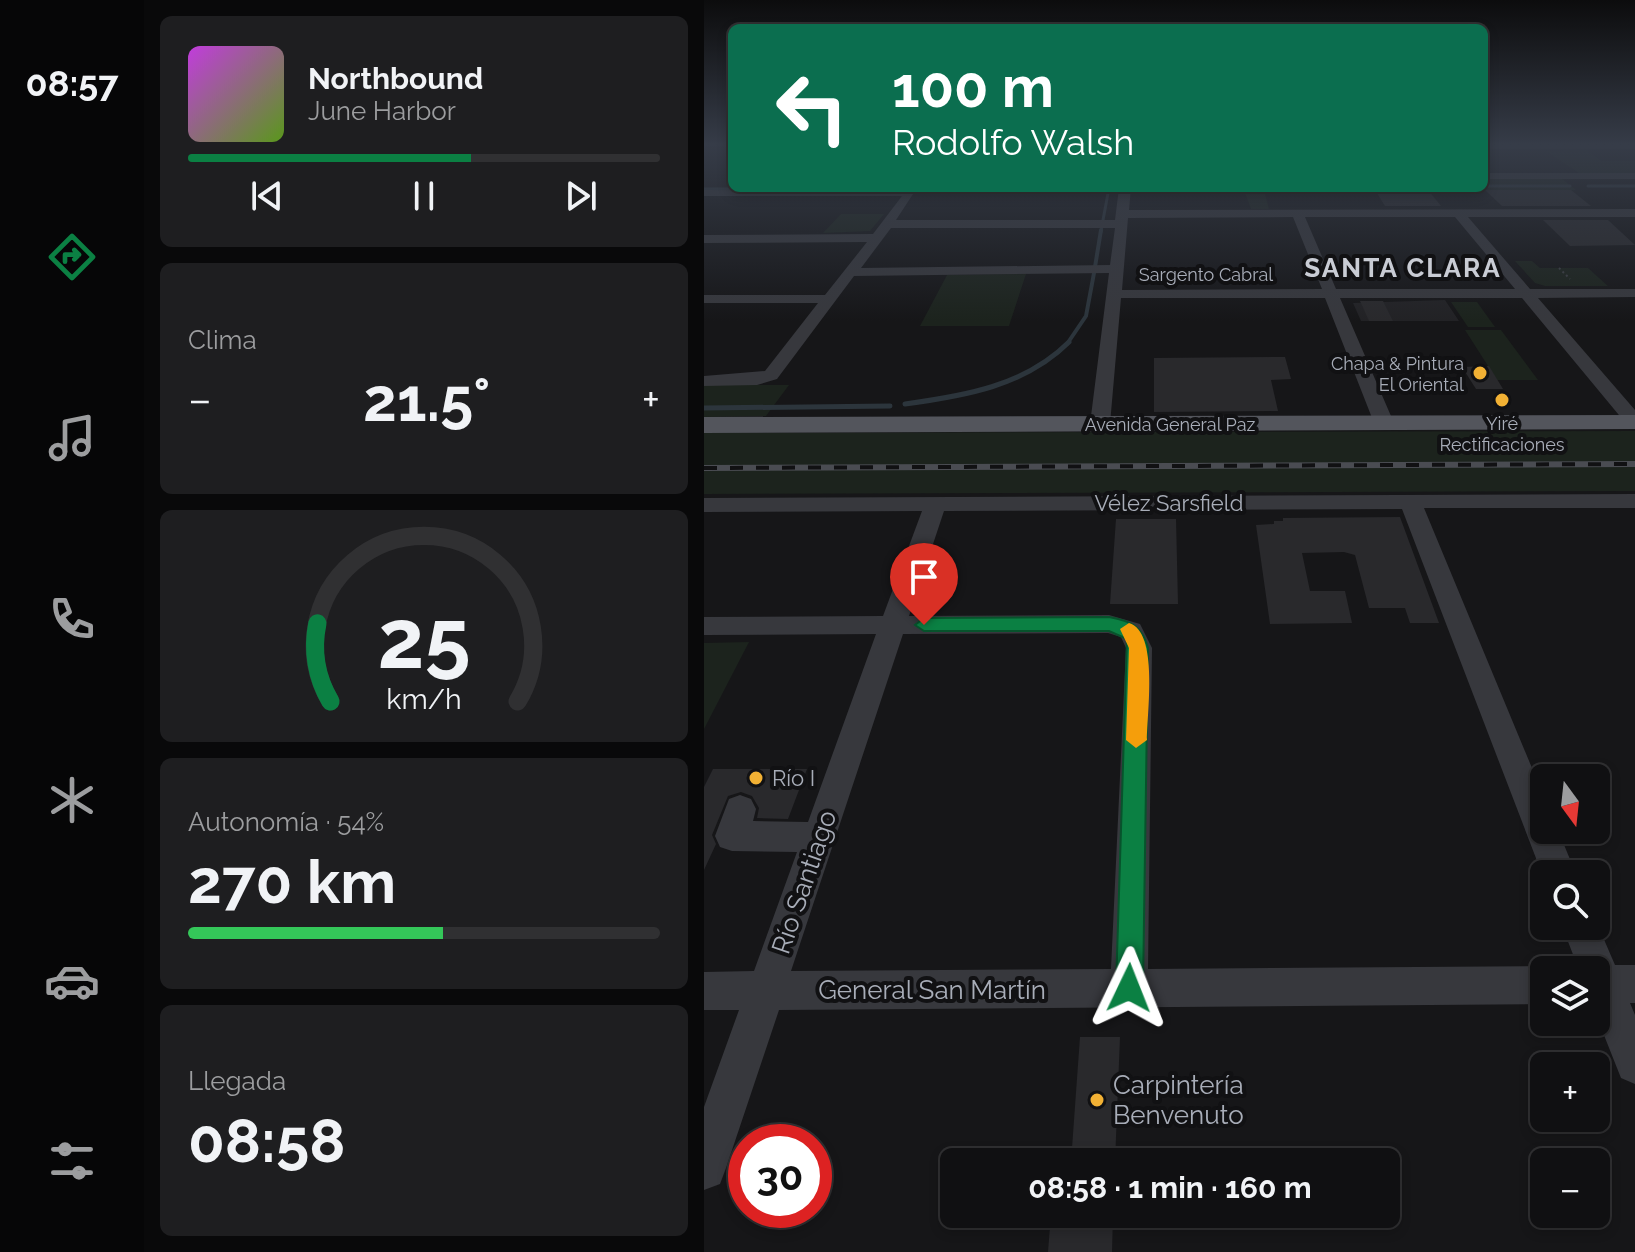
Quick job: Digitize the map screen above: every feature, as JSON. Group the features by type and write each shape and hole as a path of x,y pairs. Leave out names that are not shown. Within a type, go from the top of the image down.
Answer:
{"main road":[{"name":"Avenida General Paz","path":"704,425 1635,422"}],"street":[{"path":"704,381 764,379 773,373 903,203"},
{"path":"1100,424 1124,203"},
{"path":"1474,203 1484,213"},
{"path":"1602,203 1635,230"},
{"path":"1458,213 1635,422"},
{"path":"887,224 1298,214 1635,213"},
{"path":"1298,214 1384,423"},
{"path":"704,239 876,238"},
{"path":"850,272 1116,269"},
{"name":"Sargento Cabral","path":"1114,294 1635,293"},
{"path":"704,299 830,299"},
{"name":"Vélez Sarsfield","path":"704,505 1635,501"},
{"path":"1410,502 1553,860"},
{"name":"Río Santiago","path":"704,1168 935,504"},
{"path":"704,626 1109,624 1131,631 1139,648 1129,988"},
{"path":"740,809 732,836 819,837"},
{"path":"1587,940 1611,984 1635,1064"},
{"name":"General San Martín","path":"704,991 1530,985"}],"shaded area":[{"path":"1249,203 1268,203 1269,209 1251,209"},
{"path":"841,214 884,214 870,231 823,233"},
{"path":"1515,261 1532,261 1540,268 1588,268 1608,286 1545,286 1535,283"},
{"path":"1026,274 1009,326 920,326 947,275"},
{"path":"1445,300 1459,321 1361,321 1353,303"},
{"path":"1451,302 1477,302 1495,327 1468,327"},
{"path":"1465,330 1501,330 1538,380 1497,380"},
{"path":"704,385 789,385 766,416 704,417"},
{"path":"1635,431 1635,491 704,494 704,433"},
{"path":"749,642 704,729 704,643"}],"building":[{"path":"1383,203 1439,203 1441,206 1385,206"},
{"path":"1499,203 1588,203 1591,206 1502,206"},
{"path":"1543,220 1608,220 1635,245 1570,246"},
{"path":"1360,301 1383,301 1393,321 1369,321"},
{"path":"1285,357 1291,379 1271,380 1278,411 1154,412 1154,358"},
{"name":"Chapa & Pintura El Oriental","path":"1489,366 1503,389 1476,389 1462,367"},
{"path":"1400,517 1439,623 1410,623 1405,608 1369,608 1355,555 1344,552 1302,553 1310,591 1345,591 1352,623 1270,624 1256,525 1274,524 1274,521 1283,521 1283,518"},
{"path":"1116,519 1176,519 1178,604 1110,604"},
{"name":"Río I","path":"713,769 807,769 788,819 757,818 759,808 752,796 741,792 728,796 712,835 716,844 704,870 704,787"},
{"name":"Carpintería Benvenuto","path":"1080,1037 1120,1037 1116,1148 1072,1148"},
{"path":"1050,1228 1113,1228 1112,1252 1048,1252"}],"waterway":[{"path":"1103,220 1106,203"},
{"path":"1101,232 1102,225"},
{"path":"1095,267 1101,230"},
{"path":"1067,343 1086,316 1094,273"},
{"path":"905,404 971,392 1013,379 1052,357 1067,343"},
{"path":"704,408 890,406"}],"railway":[{"path":"704,468 1635,464"}],"slow traffic":[{"path":"1129,629 1136,636 1139,648 1136,740"}],"place":[{"name":"Chapa & Pintura El Oriental","path":"1480,373"},
{"name":"Yiré Rectificaciones","path":"1502,400"},
{"name":"Río I","path":"756,778"},
{"name":"Carpintería Benvenuto","path":"1097,1100"}],"district":[{"name":"SANTA CLARA","path":"1403,268"}],"route":[{"path":"924,625 1109,624 1125,627 1136,636 1139,648 1129,988"}]}
